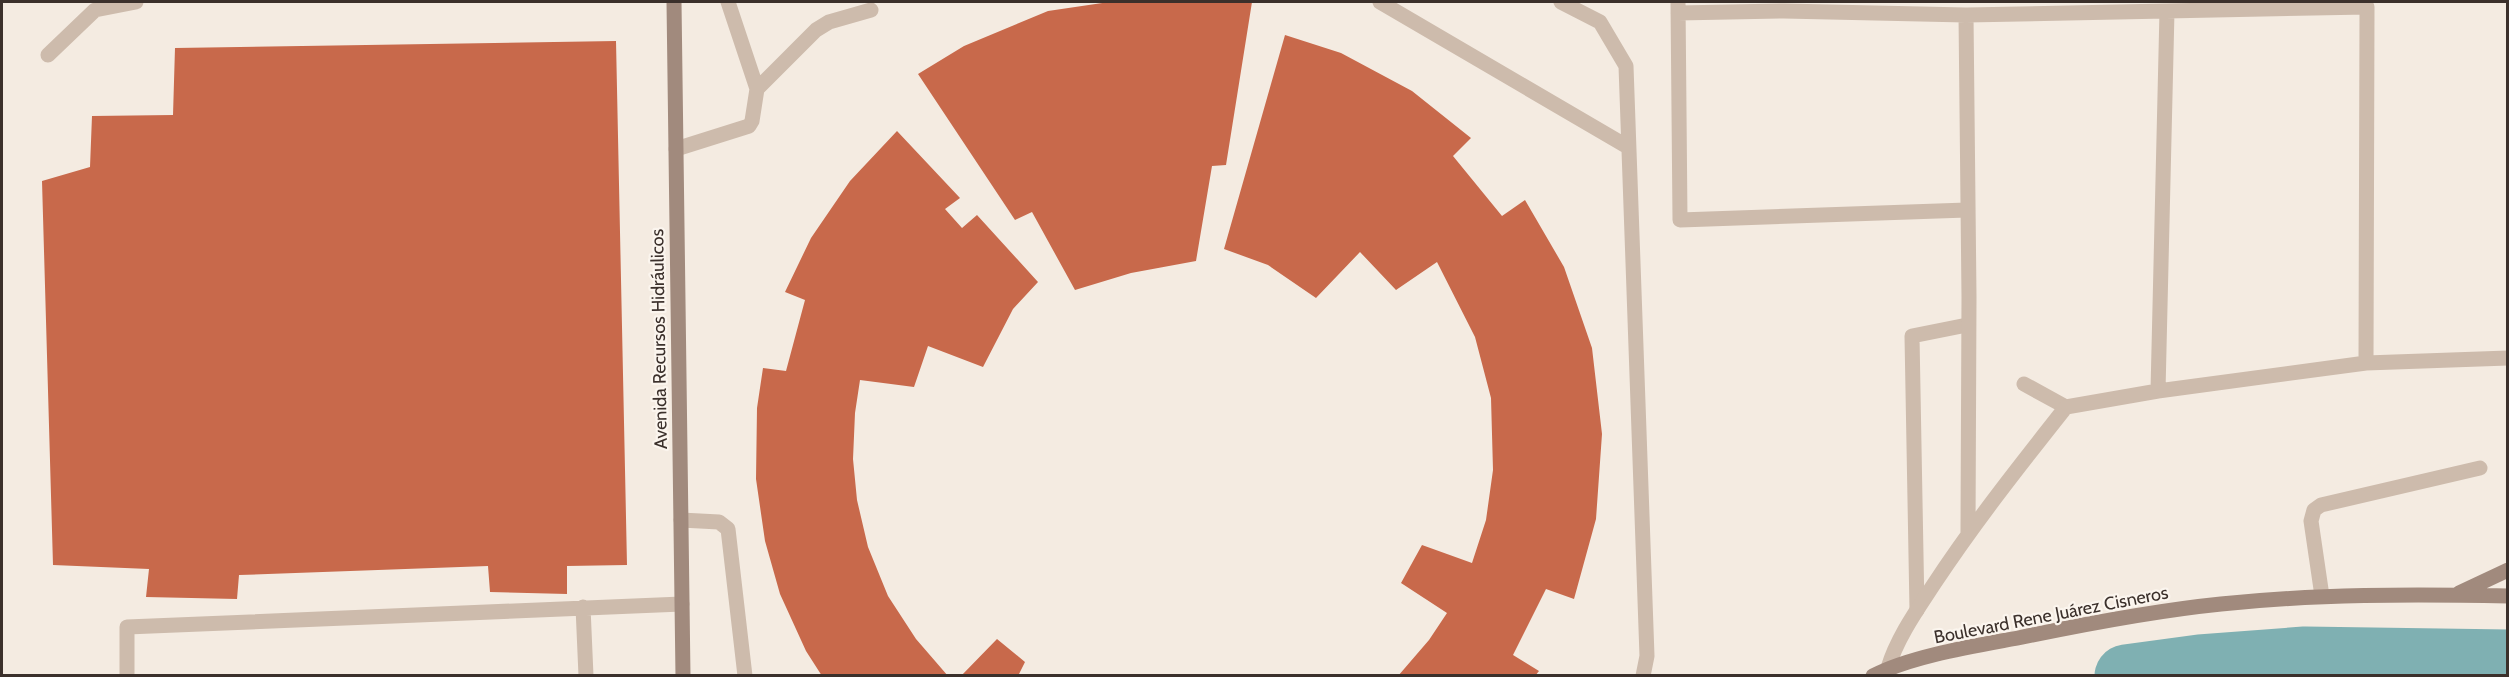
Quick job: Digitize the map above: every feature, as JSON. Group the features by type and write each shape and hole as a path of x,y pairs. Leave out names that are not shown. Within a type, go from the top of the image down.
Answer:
{"main road":[{"name":"Avenida Recursos Hidráulicos","path":"674,2 683,675"},
{"name":"Boulevard Rene Juárez Cisneros","path":"2454,595 2508,570"},
{"name":"Boulevard Rene Juárez Cisneros","path":"1873,675 1888,668 1982,645 2105,620 2220,604 2322,596 2508,596"}],"street":[{"path":"48,55 95,10 136,2"},
{"path":"676,149 749,126 752,121 757,88 728,2"},
{"path":"1380,2 1628,147"},
{"path":"1561,2 1600,22 1626,66 1647,656 1643,675"},
{"path":"1967,210 1680,220 1678,7 1966,15 2367,7 2366,363"},
{"path":"757,88 816,30 829,22 871,10"},
{"path":"2158,391 2167,11"},
{"path":"1966,15 1969,297 1967,325 1968,532"},
{"path":"1917,610 1912,336 1967,325"},
{"path":"2024,384 2066,407 2158,391 2366,363 2508,358"},
{"path":"1888,668 1892,655 1917,610 1968,532 2066,407"},
{"path":"2322,596 2311,521 2314,510 2321,506 2480,468"},
{"path":"681,520 719,522 728,529 748,672"},
{"path":"128,675 127,627 682,604"},
{"path":"583,607 586,675"}],"building":[{"path":"1109,2 1252,2 1226,165 1212,166 1196,261 1131,273 1075,290 1032,212 1015,220 918,74 964,46 1048,11"},
{"path":"1285,35 1341,53 1412,91 1471,138 1453,156 1502,216 1525,200 1564,267 1592,348 1602,434 1596,519 1574,599 1546,589 1513,655 1539,671 1535,676 1398,676 1429,640 1447,613 1401,583 1422,545 1472,563 1486,520 1493,470 1491,398 1475,337 1437,262 1396,290 1360,252 1316,298 1268,265 1224,249"},
{"path":"616,41 627,565 567,566 567,594 490,592 488,566 239,575 237,599 146,597 149,569 53,565 42,181 90,167 92,116 173,115 175,48"},
{"path":"897,131 960,198 945,209 962,228 977,215 1038,282 1013,309 983,367 928,346 914,387 860,380 855,413 853,459 857,500 868,547 888,596 916,639 948,676 822,676 806,651 780,594 765,541 756,479 757,408 763,368 786,371 805,300 785,292 811,238 850,181"},
{"path":"997,639 1025,662 1018,676 961,676"}],"waterway":[{"path":"2126,676 2200,666 2305,658 2508,661"}]}
